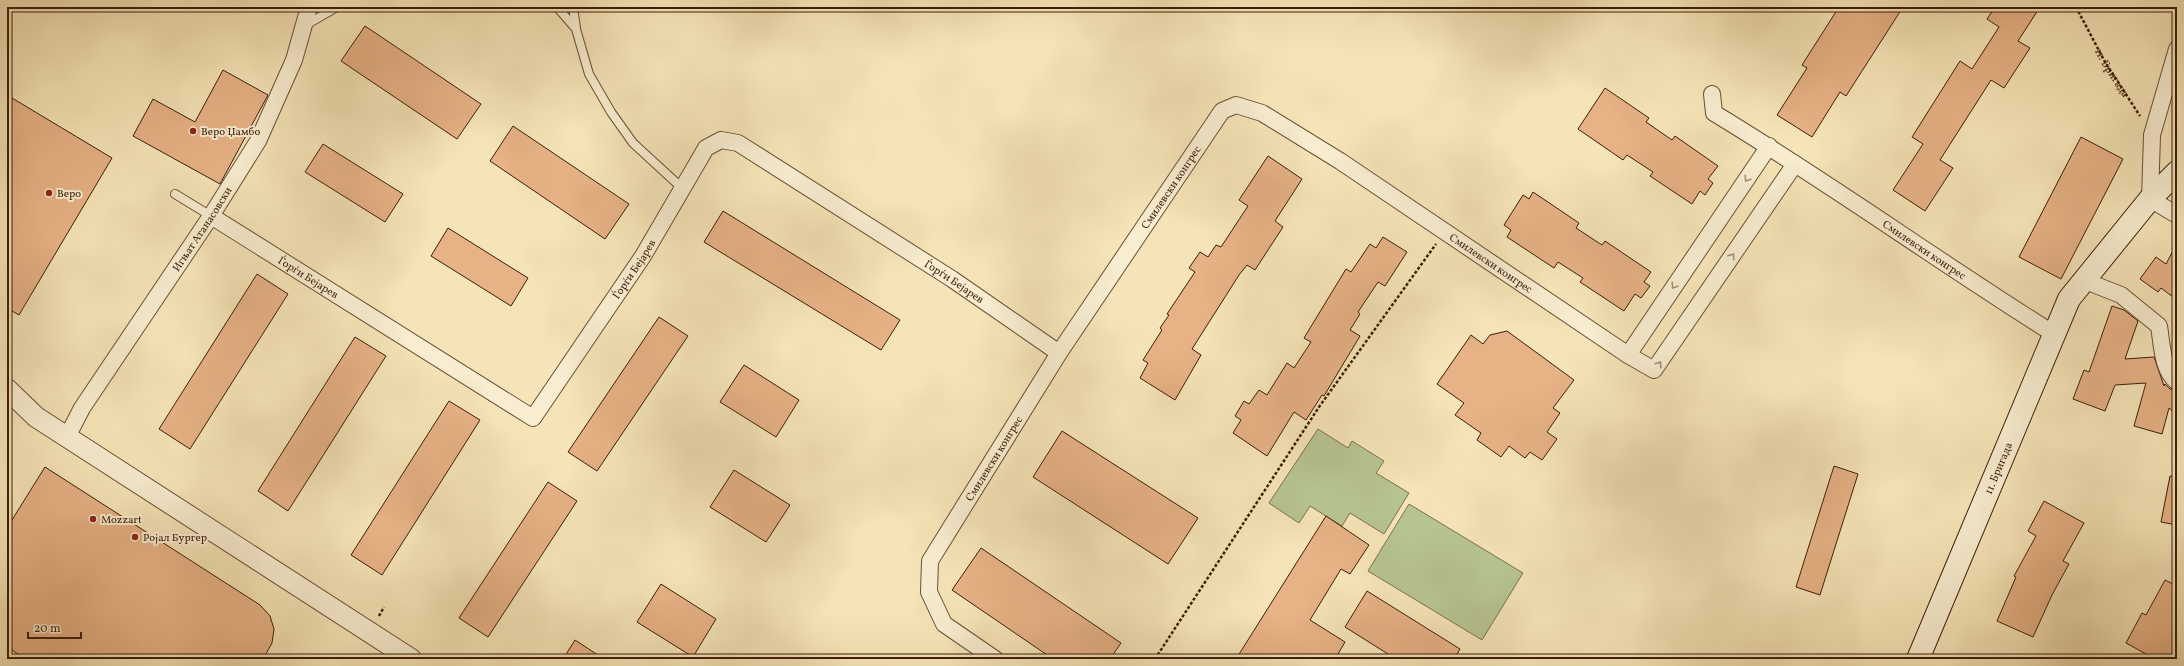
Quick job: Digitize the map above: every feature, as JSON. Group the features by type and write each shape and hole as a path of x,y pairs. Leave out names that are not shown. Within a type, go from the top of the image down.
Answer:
{"main road":[{"name":"11. Бригада","path":"1918,659 2069,298 2150,199 2177,172"}],"street":[{"name":"Игњат Атанасовски","path":"67,436 82,408 211,216 258,141 294,60 309,7"},
{"path":"2177,49 2152,135 2150,199 2177,215"},
{"name":"Смилевски конгрес","path":"1712,94 1714,113 1769,146 1939,258 1976,286 2054,334"},
{"name":"Смилевски конгрес","path":"995,659 944,624 929,592 930,561 1059,353 1222,111 1236,105 1262,113 1340,161 1628,355 1654,370 1795,164"},
{"name":"Ѓорѓи Бејарев","path":"211,216 533,418 643,256 706,148 721,140 738,143 952,279 1059,353"},
{"path":"1628,355 1769,146"},
{"path":"2083,280 2121,295 2159,326 2166,366 2172,378 2177,382"},
{"path":"7,389 36,417"},
{"path":"7,407 36,417 67,436 411,659"}],"lane":[{"path":"304,26 336,7"},
{"path":"557,7 576,28"},
{"path":"573,7 576,28 589,74 610,112 633,143 682,188"},
{"path":"175,194 211,216"}],"path":[{"name":"11. Бригада","path":"2076,7 2105,62 2152,135"},
{"path":"1155,659 1319,407 1445,231"}],"green space":[{"path":"1318,429 1348,448 1352,441 1384,461 1376,473 1409,493 1384,534 1350,513 1342,526 1310,506 1299,523 1269,503"},
{"path":"1409,504 1523,573 1482,640 1368,571"}],"building":[{"path":"1839,7 1903,7 1846,96 1840,92 1812,137 1777,115 1807,68 1802,65"},
{"path":"1995,7 2040,7 2018,41 2030,48 2004,88 1991,80 1940,160 1953,168 1925,211 1893,190 1923,144 1912,137 1960,61 1972,69 1999,27 1987,19"},
{"path":"365,26 481,104 457,139 341,61"},
{"name":"Веро Џамбо","path":"223,70 268,95 220,184 133,136 153,99 195,122"},
{"path":"1605,88 1649,118 1646,122 1672,140 1675,136 1718,166 1708,179 1713,183 1705,195 1700,191 1692,204 1650,176 1653,172 1627,155 1623,160 1578,129"},
{"name":"Веро","path":"7,95 112,158 19,315 7,308"},
{"path":"513,126 629,204 605,239 490,161"},
{"path":"2081,137 2123,159 2061,279 2019,257"},
{"path":"323,144 403,194 385,222 305,172"},
{"path":"1268,156 1302,179 1275,221 1283,227 1255,270 1247,265 1239,275 1192,349 1201,355 1175,400 1140,378 1148,363 1143,360 1162,330 1160,328 1169,315 1167,314 1195,272 1189,268 1200,252 1208,257 1216,245 1221,247 1248,206 1239,200"},
{"path":"1533,192 1579,223 1576,228 1602,245 1605,241 1651,272 1644,282 1650,286 1641,298 1635,294 1624,311 1580,282 1583,278 1558,262 1554,268 1507,237 1511,230 1504,225 1523,195 1529,199"},
{"path":"723,211 900,320 881,350 704,242"},
{"path":"448,228 528,278 511,306 431,256"},
{"path":"1383,237 1407,252 1385,286 1378,282 1358,312 1360,314 1350,330 1360,336 1324,396 1322,395 1306,420 1294,412 1267,456 1233,433 1241,420 1235,416 1244,401 1249,404 1259,390 1267,395 1287,363 1294,368 1311,342 1304,338 1346,269 1351,272 1370,244 1376,248"},
{"path":"2177,243 2177,300 2161,288 2158,292 2140,279 2156,257 2166,264"},
{"path":"257,274 288,294 190,449 159,429"},
{"path":"2112,306 2124,310 2138,321 2125,359 2154,357 2164,386 2165,384 2170,389 2177,391 2177,415 2169,408 2162,434 2134,426 2146,383 2115,385 2105,411 2073,399 2084,370 2089,372"},
{"path":"659,317 688,336 597,471 568,452"},
{"path":"1507,331 1574,380 1553,408 1560,413 1547,432 1557,439 1542,460 1530,452 1525,458 1509,446 1501,457 1477,440 1481,433 1455,415 1464,403 1437,384 1471,335 1483,344 1490,335"},
{"path":"355,337 386,356 288,511 258,491"},
{"path":"744,365 799,400 776,437 720,402"},
{"path":"449,401 480,420 382,575 351,555"},
{"path":"1062,431 1198,518 1168,564 1033,477"},
{"path":"1834,466 1858,474 1820,595 1796,587"},
{"path":"45,467 260,605 270,616 274,629 272,643 263,659 26,659 7,647 7,528"},
{"path":"734,470 790,505 766,542 710,507"},
{"path":"2170,476 2177,477 2177,525 2161,522"},
{"path":"548,482 577,501 488,637 459,618"},
{"path":"2044,501 2084,523 2063,561 2069,564 2052,595 2033,637 1997,621 2016,577 2014,576 2036,536 2028,531"},
{"path":"1326,516 1369,545 1350,574 1341,569 1310,620 1345,642 1335,659 1236,659"},
{"path":"981,548 1121,643 1110,659 1053,659 952,590"},
{"path":"2165,580 2177,586 2177,643 2169,659 2155,659 2126,643 2142,613 2146,615"},
{"path":"661,584 716,619 693,657 637,622"},
{"path":"1367,591 1460,649 1454,659 1396,659 1345,627"},
{"path":"575,640 604,659 563,659"}],"place":[{"name":"Веро Џамбо","path":"193,131"},
{"name":"Веро","path":"49,193"},
{"name":"Mozzart","path":"93,519"},
{"name":"Ројал Бургер","path":"135,537"}]}
